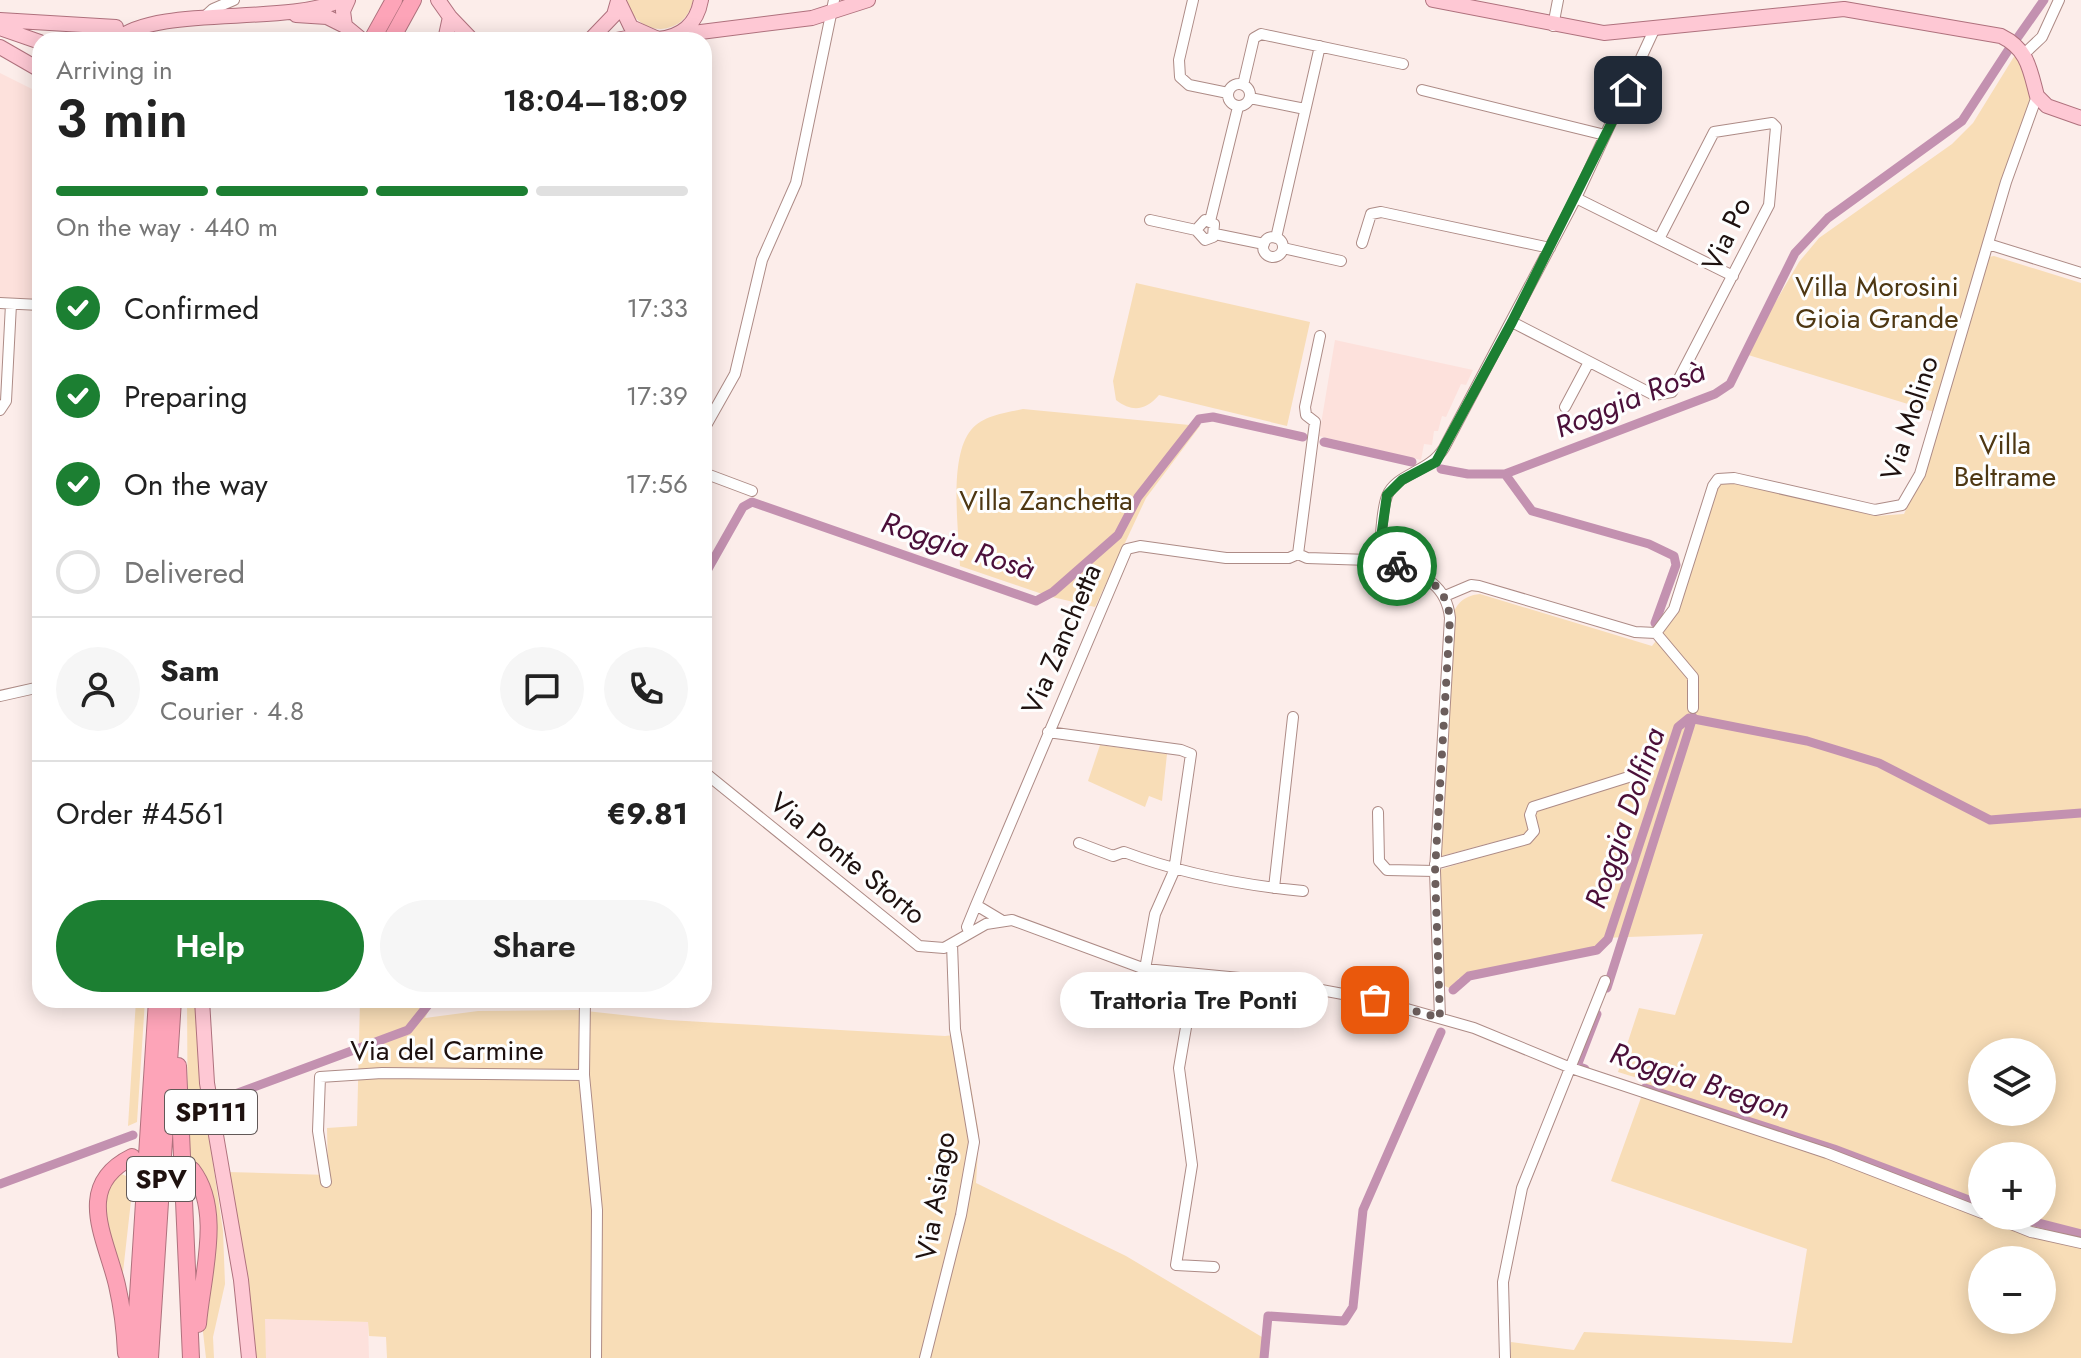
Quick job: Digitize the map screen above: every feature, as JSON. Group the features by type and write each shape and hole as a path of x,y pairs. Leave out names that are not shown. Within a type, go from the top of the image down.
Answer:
{"highway":[{"path":"361,32 394,0"},
{"path":"395,32 413,0"},
{"name":"SPV","path":"134,1358 156,1008"},
{"name":"SPV","path":"150,1358 172,1008"},
{"path":"180,1008 178,1109 190,1332 188,1357"},
{"path":"126,1358 120,1299 97,1206 109,1174 132,1157"},
{"path":"188,1357 197,1333 208,1212 205,1192 192,1170"}],"main road":[{"path":"122,32 141,26 276,12 341,0"},
{"path":"348,0 343,11 358,32"},
{"path":"438,0 465,32"},
{"path":"447,32 453,0"},
{"path":"618,0 634,32"},
{"path":"598,32 614,15 618,0"},
{"path":"678,32 694,21 701,0"},
{"path":"700,32 868,0"},
{"path":"1433,0 1553,26 1604,33 1654,30 1845,4 2001,36 2014,43 2024,54 2035,80 2037,96 2047,106 2081,118"},
{"path":"276,12 327,17 355,32"},
{"path":"0,20 99,32"},
{"path":"0,28 32,39"},
{"path":"0,47 32,65"},
{"name":"SP111","path":"202,1008 207,1083 239,1268 249,1358"},
{"name":"SP111","path":"231,1233 239,1358"}],"street":[{"path":"202,19 213,9 234,0"},
{"path":"1180,0 1187,20"},
{"path":"1193,0 1179,60 1180,77 1189,85 1228,93"},
{"path":"1553,26 1558,0"},
{"path":"2024,54 2042,37 2059,0"},
{"path":"712,415 735,374 762,260 796,183 832,6"},
{"path":"1440,1018 1435,868 1450,618 1445,596 1425,575 1387,562 1385,555 1374,556 1387,495 1402,480 1436,462 1576,198 1647,52 1654,30"},
{"path":"1250,98 1243,85 1257,34 1403,64"},
{"path":"1320,46 1276,238 1283,248 1341,261"},
{"path":"1238,107 1229,100 1228,93 1233,86 1243,85"},
{"path":"1422,90 1605,135"},
{"name":"Via Molino","path":"1656,633 1666,624 1674,609 1713,486 1718,479 1734,478 1875,510 1888,510 1907,500 1920,474 2025,124 2037,96"},
{"path":"1238,107 1247,104 1250,98"},
{"path":"1250,98 1305,109"},
{"path":"1215,234 1210,221 1238,107"},
{"name":"Via Po","path":"1512,322 1654,395 1672,392 1769,205 1776,127 1772,123 1714,132 1659,239"},
{"path":"1576,198 1733,276"},
{"path":"1362,243 1371,214 1381,212 1550,248"},
{"path":"1150,220 1196,230"},
{"path":"1196,230 1202,221 1210,221"},
{"path":"1196,230 1199,237 1205,240 1215,234 1264,244"},
{"path":"1276,238 1269,238 1264,244 1264,251 1271,257 1280,254 1283,248"},
{"path":"1988,244 2081,273"},
{"path":"0,410 6,401 6,303 32,305"},
{"path":"1298,554 1315,422 1306,415 1305,407 1320,336"},
{"path":"1565,407 1589,362"},
{"path":"712,476 752,491"},
{"name":"Via Zanchetta","path":"969,932 967,927 976,905 1127,549 1140,546 1226,558 1289,558 1298,554 1307,558 1374,556"},
{"path":"1445,596 1471,585 1479,586 1635,632 1656,633 1693,677 1693,708"},
{"path":"0,696 32,689"},
{"path":"1274,888 1293,717"},
{"path":"1048,732 1181,750 1191,754 1174,871 1155,914 1145,969"},
{"path":"1378,812 1379,861 1387,870 1435,868 1527,839 1534,831 1530,815 1533,807 1638,774"},
{"name":"Via Ponte Storto","path":"712,779 919,946 935,948 952,944 969,932 1001,920"},
{"path":"1079,843 1113,856 1124,852 1174,871 1303,891"},
{"path":"976,905 1001,920 1019,921 1145,969 1324,989 1440,1018 1571,1068 1827,1153 1968,1208"},
{"name":"Via Asiago","path":"925,1358 961,1215 974,1142 955,1029 952,944"},
{"path":"1195,975 1179,1068 1192,1165 1176,1265 1214,1267"},
{"path":"1505,1358 1503,1282 1522,1188 1605,981"},
{"name":"Via del Carmine","path":"585,1008 584,1075 597,1210 596,1358"},
{"name":"Via del Carmine","path":"326,1182 318,1131 320,1077 382,1073 584,1075"},
{"path":"2026,1230 2081,1243"}],"shaded area":[{"path":"0,73 32,89 32,301 0,300"},
{"path":"1335,340 1473,370 1466,385 1461,384 1446,417 1442,416 1438,431 1434,431 1432,445 1424,444 1421,460 1319,436"},
{"path":"264,1319 368,1322 369,1358 266,1358"}],"green space":[{"path":"627,0 693,0 680,22 660,29 640,22"},
{"name":"Villa Morosini Gioia Grande","path":"2015,55 2026,78 2030,101 1934,412 1745,354 1799,262 1819,238 1952,144 1973,123"},
{"name":"Villa Beltrame","path":"1989,257 2081,283 2081,1358 1511,1358 1511,1342 1574,1350 1584,1332 1792,1343 1807,1249 1611,1181 1647,1081 1618,1072 1639,1008 1675,1015 1703,934 1603,938 1592,952 1459,978 1451,989 1439,983 1439,870 1531,841 1528,833 1438,857 1450,622 1454,611 1463,600 1480,594 1652,646 1672,620 1713,487 1729,481 1876,516 1904,514 1922,475"},
{"path":"1136,283 1310,322 1287,426 1159,395 1139,408 1128,407 1116,400 1113,381"},
{"name":"Villa Zanchetta","path":"1023,409 1200,426 1146,498 1095,607 1048,596 960,566 956,495 959,458 964,442 971,430 982,421"},
{"path":"1100,745 1167,754 1162,801 1149,796 1145,807 1088,781"},
{"path":"135,1008 144,1008 137,1122 128,1126"},
{"path":"187,1008 195,1008 202,1089 223,1231 225,1284 213,1337 214,1358 206,1358 201,1315 209,1241 197,1167 188,1158"},
{"path":"360,1008 430,1008 425,1018 478,1011 577,1010 668,1020 945,1036 962,1034 979,1134 976,1183 1126,1256 1267,1340 1266,1358 387,1358 386,1337 369,1336 368,1322 265,1319 266,1358 253,1358 227,1172 328,1175 327,1128 357,1126"},
{"path":"135,1165 122,1281 105,1212 111,1185 119,1173 126,1176"}],"waterway":[{"name":"Roggia Rosà","path":"2018,37 2044,0"},
{"name":"Roggia Rosà","path":"1441,469 1468,474 1505,474 1715,394 1730,384 1795,253 1828,218 1962,121 2009,49"},
{"name":"Roggia Rosà","path":"712,562 743,507 752,502 1036,601 1053,592 1118,535 1138,497 1199,419 1213,417 1303,437"},
{"name":"Roggia Rosà","path":"1324,442 1412,462"},
{"name":"Roggia Bregon","path":"1505,474 1532,511 1649,544 1674,556 1676,565 1655,623"},
{"name":"Roggia Bregon","path":"1607,988 1693,717"},
{"name":"Roggia Dolfina","path":"1453,990 1469,976 1597,950 1608,939 1678,727 1689,718 1807,741 1879,763 1990,820 2081,813"},
{"name":"Roggia Rosà","path":"227,1097 408,1030 426,1008"},
{"name":"Roggia Bregon","path":"1585,1069 1577,1066 1597,1014"},
{"name":"Roggia Dolfina","path":"1264,1358 1268,1316 1344,1321 1353,1307 1363,1210 1441,1032"},
{"name":"Roggia Bregon","path":"1645,1088 1834,1149 1968,1200"},
{"name":"Roggia Rosà","path":"0,1184 133,1135"},
{"name":"Roggia Bregon","path":"2056,1228 2081,1234"}],"way so far":[{"path":"1375,1000 1440,1018 1435,871 1450,618 1445,596 1433,582 1425,575 1397,566"}],"place":[{"name":"Trattoria Tre Ponti","path":"1375,1000"}],"route":[{"path":"1397,566 1387,562 1385,555 1379,552 1387,495 1393,486 1436,462 1512,322 1628,90"}]}
